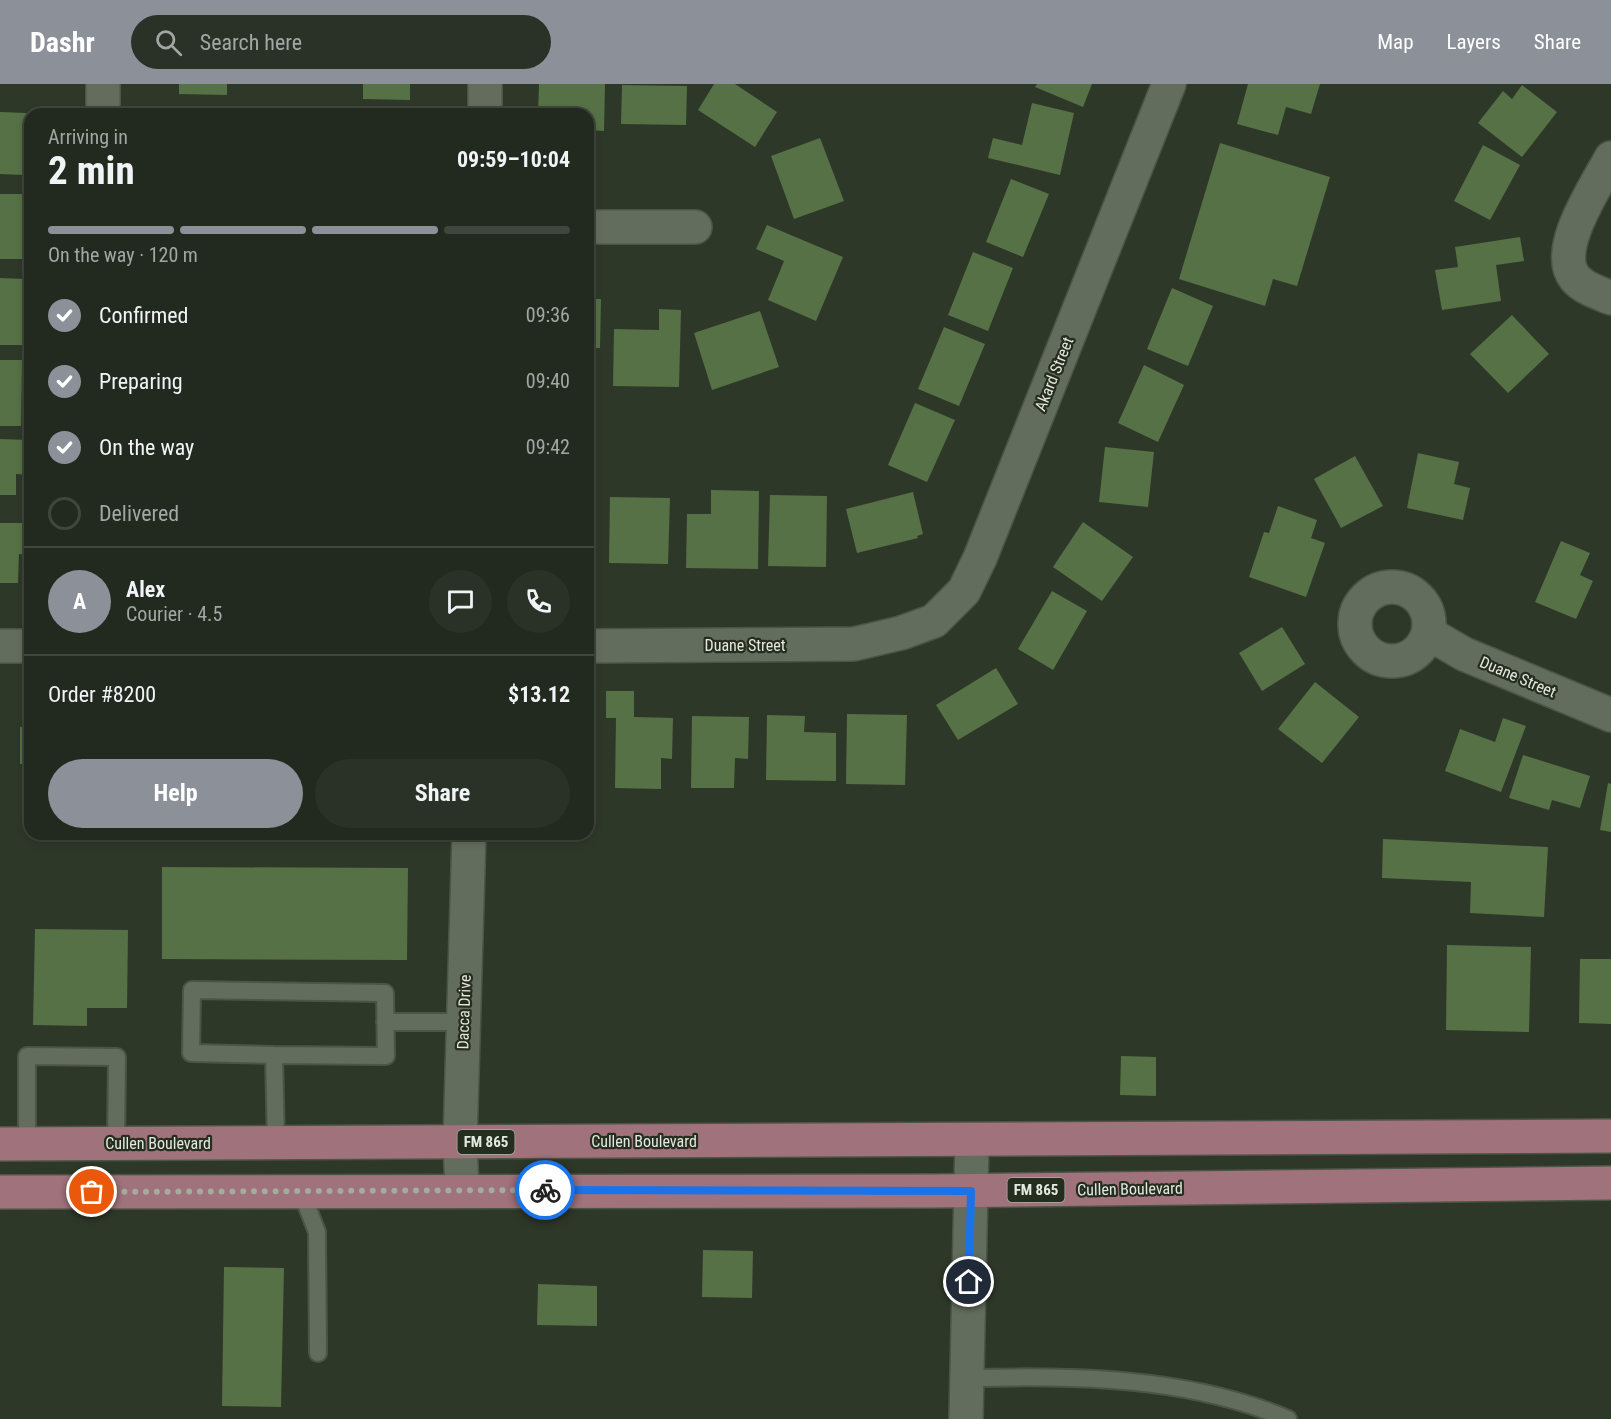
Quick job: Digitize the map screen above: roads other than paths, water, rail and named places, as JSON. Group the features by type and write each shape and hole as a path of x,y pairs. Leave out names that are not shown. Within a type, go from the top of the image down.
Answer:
{"main road":[{"name":"Cullen Boulevard","path":"25,1144 1611,1136"},
{"path":"1506,1183 1507,1137"},
{"path":"25,1144 46,1192"},
{"name":"Cullen Boulevard","path":"0,1192 971,1191 1611,1183"}],"street":[{"path":"102,108 103,84"},
{"path":"485,84 485,108"},
{"name":"Akard Street","path":"901,633 934,621 964,591 980,558 1169,84"},
{"path":"1611,158 1570,235 1568,261 1574,277 1586,287 1611,298"},
{"path":"594,227 695,227"},
{"name":"Duane Street","path":"594,646 854,644 901,633"},
{"name":"Duane Street","path":"1428,633 1464,654 1611,715"},
{"path":"0,646 24,646"},
{"name":"Dacca Drive","path":"462,1190 460,1142 469,840"},
{"path":"966,1419 972,1140"}],"lane":[{"path":"192,990 385,993 386,1056 274,1055 190,1053 192,990"},
{"path":"385,1022 464,1023"},
{"path":"274,1055 276,1143"},
{"path":"25,1144 27,1056 117,1057 116,1143"},
{"path":"302,1191 318,1232 318,1353"},
{"path":"966,1378 1065,1376 1165,1384 1255,1405 1288,1419"}]}
